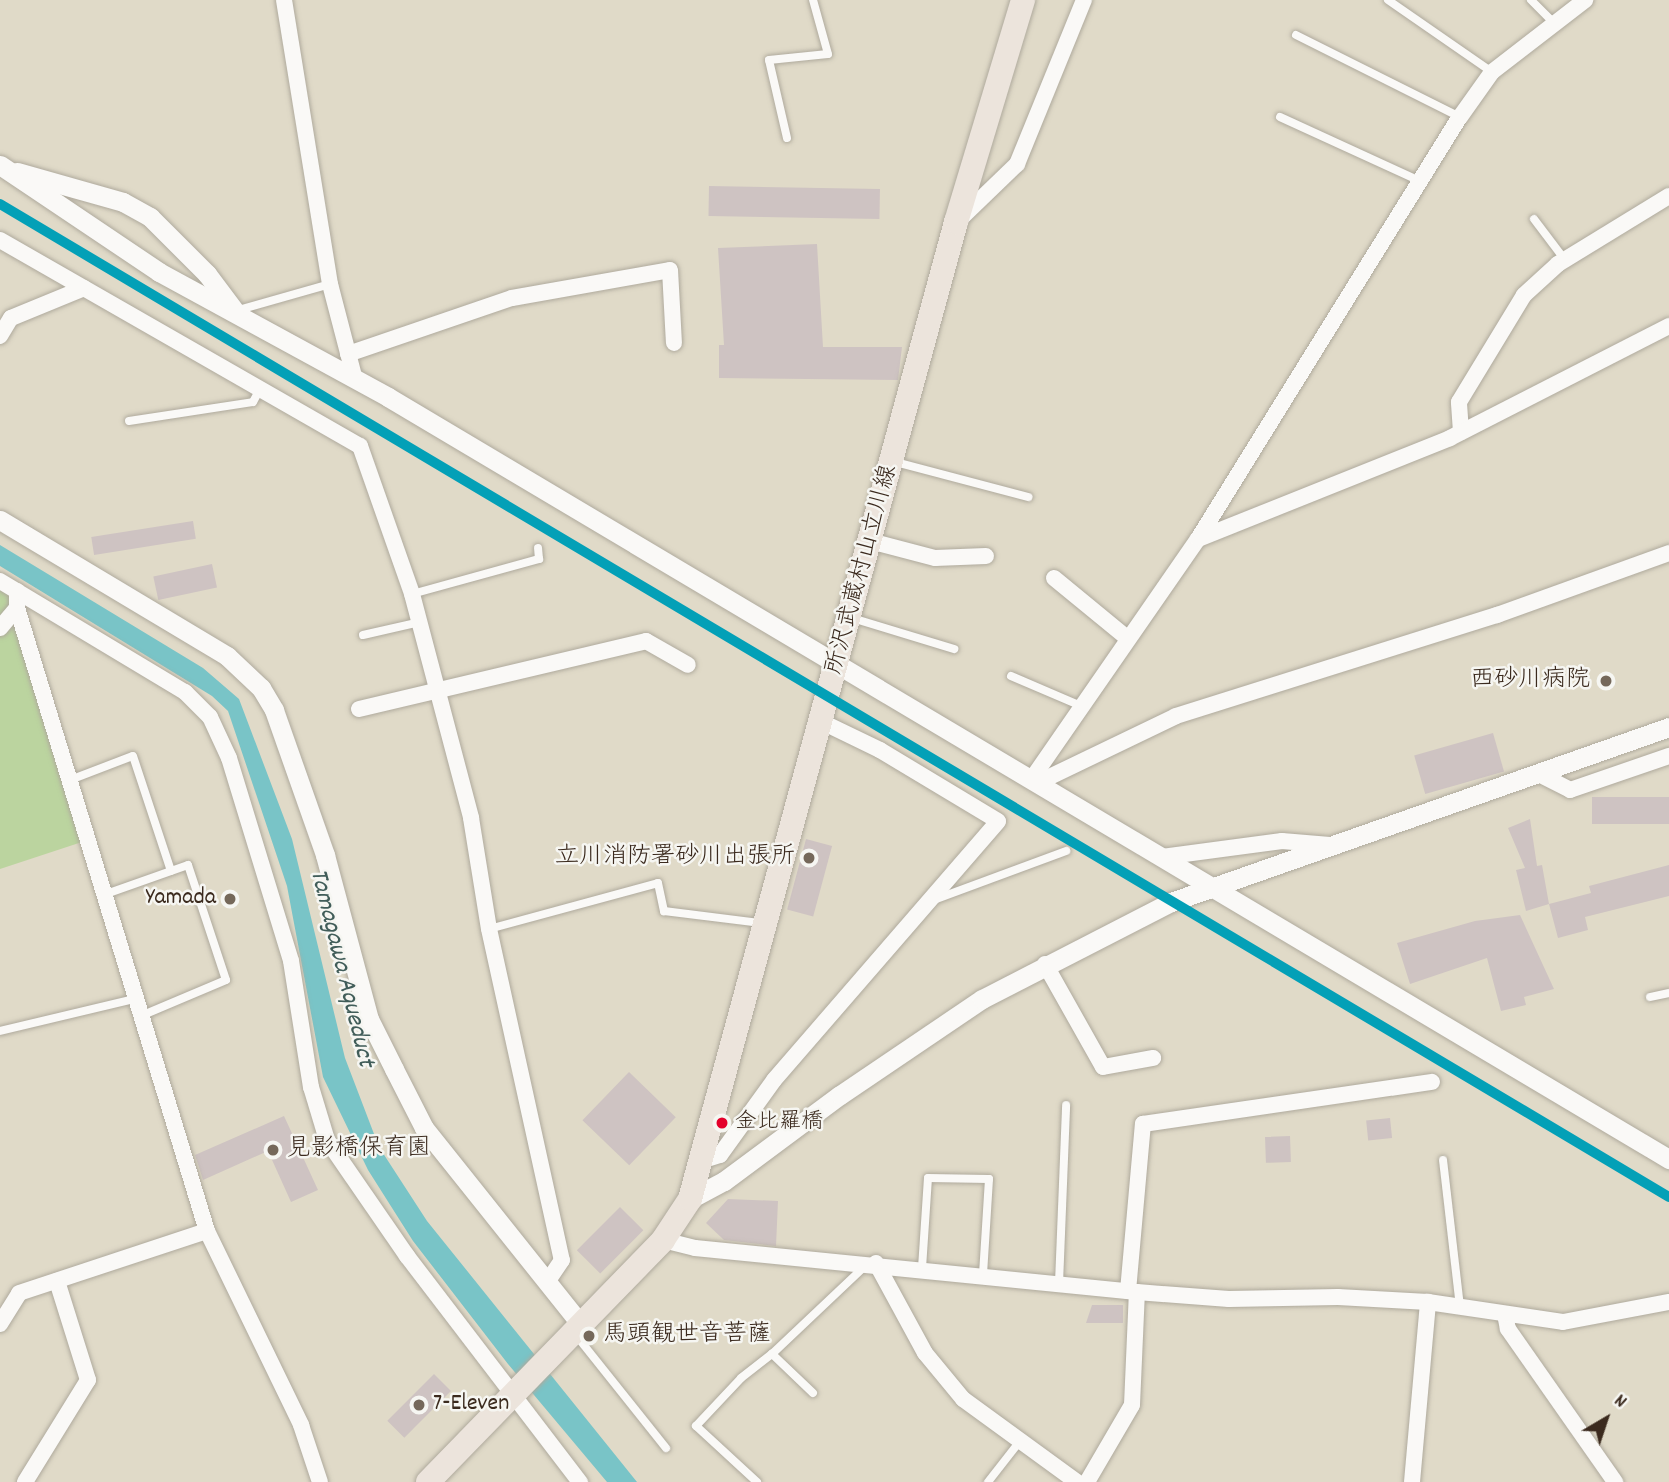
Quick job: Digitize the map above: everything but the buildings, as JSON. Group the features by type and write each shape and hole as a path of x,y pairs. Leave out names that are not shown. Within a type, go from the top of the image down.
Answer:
{"main road":[{"name":"所沢武蔵村山立川線","path":"515,1393 663,1240 690,1199 956,222 1023,0"},
{"path":"428,1482 515,1393"}],"street":[{"path":"284,0 330,284 355,380"},
{"path":"956,222 1017,164 1084,0"},
{"path":"1034,781 1127,638 1198,539 1460,117 1492,72 1585,0"},
{"path":"5,168 123,202 150,217 207,274 235,311"},
{"path":"5,168 118,247 355,380 1669,1158"},
{"path":"1461,432 1459,401 1524,295 1565,260 1669,195"},
{"path":"0,240 360,446 412,594 471,818 489,929 562,1260 547,1282"},
{"path":"348,354 512,298 670,270 674,343"},
{"path":"0,336 11,318 84,288"},
{"path":"1198,539 1461,432 1669,326"},
{"path":"0,520 227,656 261,688 274,710 325,855 369,1018 424,1128 547,1282 573,1333"},
{"path":"870,541 935,558 986,556"},
{"path":"1034,781 1176,716 1497,615 1669,553"},
{"path":"1054,579 1127,638"},
{"path":"0,581 185,692 210,717 229,758 288,950 311,1087 327,1140 580,1482"},
{"path":"17,591 17,608 207,1231 301,1425 320,1482"},
{"path":"0,628 17,608"},
{"path":"359,709 646,641 688,665"},
{"path":"701,1161 720,1156 791,1060 933,901 998,821 880,750 822,722"},
{"path":"690,1199 724,1181 941,1025 1045,964 1209,886 1669,727"},
{"path":"1539,774 1570,790 1669,756"},
{"path":"1162,857 1282,841 1332,845"},
{"path":"1045,964 1103,1067 1153,1058"},
{"path":"1087,1482 1132,1405 1132,1291 1143,1124 1432,1082"},
{"path":"0,1324 19,1293 207,1231"},
{"path":"663,1240 695,1248 872,1263 1132,1291 1229,1299 1338,1297 1429,1302 1563,1322 1669,1302"},
{"path":"872,1263 925,1353 963,1399 1077,1482"},
{"path":"25,1482 88,1380 57,1281"},
{"path":"1412,1482 1429,1302"},
{"path":"1505,1314 1508,1329 1615,1482"}],"lane":[{"path":"787,138 769,60 828,54 813,0"},
{"path":"1388,0 1492,72"},
{"path":"1531,0 1554,23"},
{"path":"1296,35 1460,117"},
{"path":"1280,117 1420,181"},
{"path":"1534,219 1565,260"},
{"path":"235,311 330,284"},
{"path":"129,421 253,402 260,389"},
{"path":"892,461 1028,497"},
{"path":"412,594 539,559 538,548"},
{"path":"849,617 954,649"},
{"path":"363,635 420,622"},
{"path":"1011,676 1082,706"},
{"path":"71,780 133,756 171,871"},
{"path":"933,901 1066,851"},
{"path":"106,894 188,865 226,980 143,1015"},
{"path":"489,929 659,883 664,911 763,923"},
{"path":"1650,997 1669,993"},
{"path":"0,1031 138,998"},
{"path":"1059,1283 1066,1105"},
{"path":"1443,1160 1461,1308"},
{"path":"922,1268 928,1178 989,1179 983,1275"},
{"path":"757,1482 696,1426 741,1378 772,1354 872,1263"},
{"path":"573,1333 666,1447"},
{"path":"772,1354 813,1392"},
{"path":"988,1482 1020,1441"}],"green space":[{"path":"0,588 11,595 85,841 0,869"}],"water":[{"path":"0,545 203,668 239,699 292,839 345,1058 379,1147 427,1221 637,1482 607,1482 508,1364 413,1241 368,1170 323,1077 287,886 228,711 212,696 0,566"}],"transit line":[{"path":"0,204 1669,1197"}],"place":[{"name":"西砂川病院","path":"1606,681"},
{"name":"立川消防署砂川出張所","path":"809,858"},
{"name":"Yamada","path":"230,899"},
{"name":"金比羅橋","path":"722,1123"},
{"name":"見影橋保育園","path":"273,1150"},
{"name":"馬頭観世音菩薩","path":"589,1336"},
{"name":"7-Eleven","path":"419,1405"}],"water label":[{"name":"Tamagawa Aqueduct","path":"341,968"}]}
